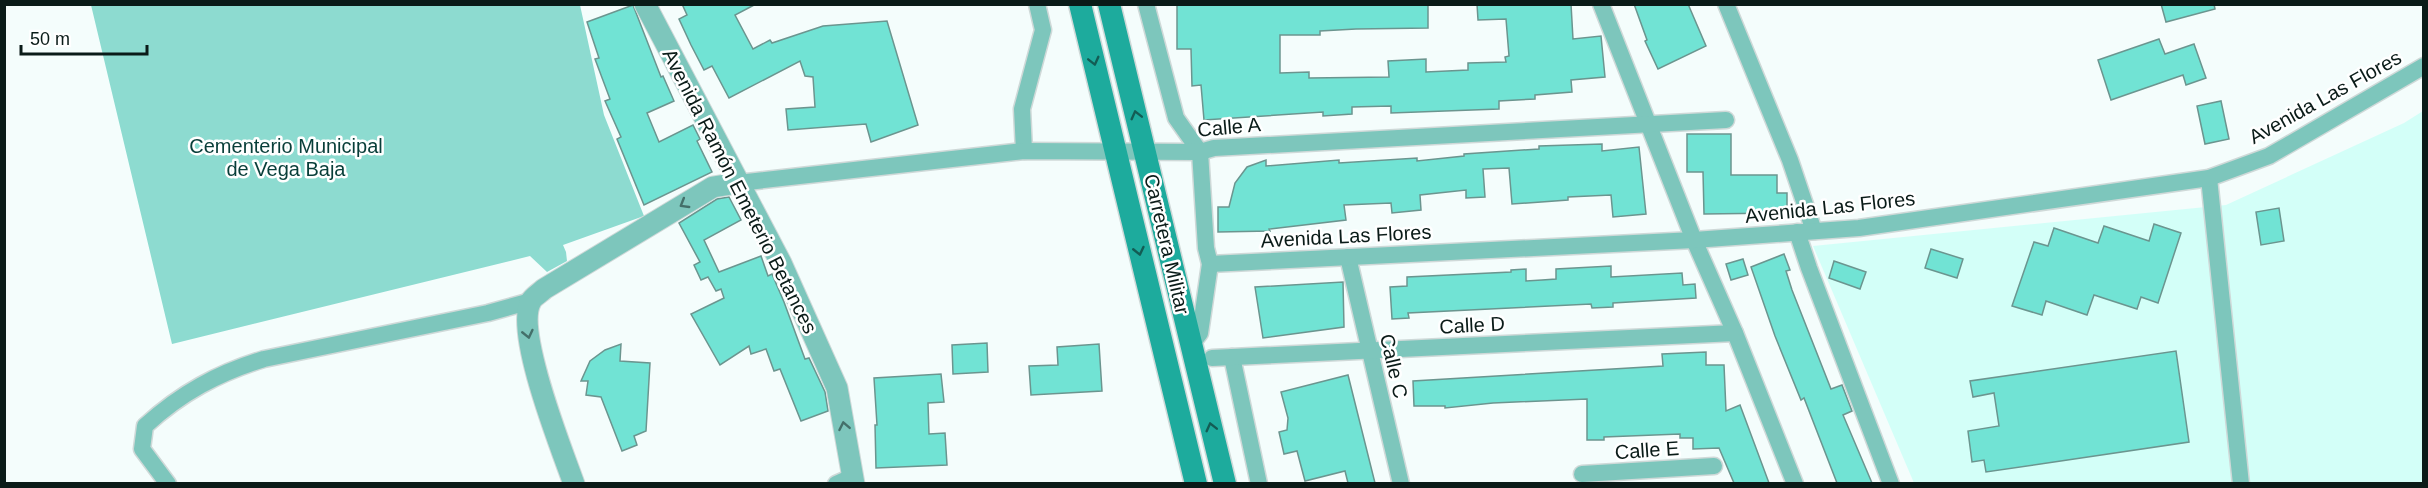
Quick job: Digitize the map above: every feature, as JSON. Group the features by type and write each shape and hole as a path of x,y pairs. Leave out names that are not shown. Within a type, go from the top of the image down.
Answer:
{"main road":[{"name":"Carretera Militar","path":"1080,4 1196,483"},
{"name":"Carretera Militar","path":"1109,4 1225,483"}],"street":[{"name":"Avenida Ramón Emeterio Betances","path":"645,4 781,263 837,388 848,481"},
{"path":"1024,151 1022,109 1043,30 1037,4"},
{"path":"1146,4 1176,118 1200,152 1206,248 1210,264 1200,333 1190,346"},
{"path":"1601,4 1694,240 1735,333 1795,483"},
{"path":"1726,4 1790,160 1806,232 1809,268 1891,483"},
{"name":"Avenida Las Flores","path":"1210,264 1694,240 1859,228 2209,178 2269,156 2424,66"},
{"name":"Calle A","path":"738,183 1024,151 1200,152 1214,148 1726,120"},
{"path":"2209,178 2241,483"},
{"path":"168,483 142,449 145,426 170,404 229,370 264,359 488,313 531,301 544,289 713,187 738,183"},
{"name":"Calle C","path":"1347,257 1401,483"},
{"path":"531,301 526,324 544,402 574,483"},
{"name":"Calle D","path":"1212,358 1735,333"},
{"path":"1232,357 1259,483"},
{"name":"Calle E","path":"1582,474 1641,477 1714,466"}],"shaded area":[{"path":"2423,111 2423,483 1914,483 1813,246 2226,205 2404,123"}],"green space":[{"name":"Cementerio Municipal de Vega Baja","path":"91,5 580,5 604,115 644,216 563,245 567,261 547,272 530,256 172,344"}],"building":[{"path":"682,4 756,4 735,15 753,49 770,40 772,43 823,26 887,21 918,125 871,142 866,124 788,130 786,109 815,107 813,77 805,76 800,61 729,98 712,66 704,70 691,45 679,19 687,15"},
{"path":"1177,4 1428,4 1428,28 1356,29 1320,31 1320,35 1280,35 1280,73 1309,72 1309,78 1389,77 1388,61 1426,59 1426,72 1468,70 1468,63 1506,62 1505,57 1509,56 1506,19 1478,20 1477,4 1571,4 1573,39 1601,36 1605,77 1571,80 1572,92 1535,95 1535,99 1499,101 1499,109 1391,113 1391,106 1352,107 1352,114 1323,116 1323,112 1204,120 1201,85 1192,86 1191,49 1177,49"},
{"path":"1634,4 1688,4 1706,46 1658,69 1645,41 1647,40"},
{"path":"2161,4 2214,4 2215,9 2166,22"},
{"path":"633,5 661,77 663,76 674,101 647,113 659,142 693,125 700,139 697,141 712,172 644,205 617,139 621,137 605,101 610,99 595,59 599,58 587,22"},
{"path":"2159,39 2165,54 2194,44 2206,78 2186,85 2183,75 2111,100 2098,60"},
{"path":"2221,101 2229,139 2205,144 2197,106"},
{"path":"1687,134 1731,134 1731,175 1777,175 1777,193 1787,193 1787,213 1704,214 1703,172 1687,172"},
{"path":"1602,144 1602,151 1639,147 1646,214 1613,217 1611,195 1568,197 1568,200 1512,204 1509,168 1483,169 1485,197 1466,198 1466,190 1420,195 1421,210 1392,213 1391,203 1344,205 1346,220 1269,229 1270,231 1218,232 1218,207 1229,207 1235,183 1247,167 1266,160 1266,166 1339,160 1339,163 1417,158 1417,161 1464,156 1464,154 1539,149 1539,146"},
{"path":"729,197 741,220 704,240 719,272 761,256 768,276 772,274 784,302 805,359 809,358 825,392 828,411 801,421 780,369 774,371 766,349 751,354 749,346 720,365 691,314 724,298 721,289 716,291 708,277 701,280 694,265 700,262 679,223 717,199"},
{"path":"2279,208 2284,241 2261,245 2256,212"},
{"path":"2154,224 2181,233 2158,303 2141,297 2137,309 2094,295 2087,315 2046,301 2042,315 2012,306 2034,242 2048,246 2054,228 2098,243 2104,226 2149,241"},
{"path":"1931,249 1963,259 1957,278 1925,268"},
{"path":"1784,254 1790,270 1786,271 1792,290 1831,389 1842,385 1852,411 1843,415 1872,483 1837,483 1804,398 1801,400 1775,336 1751,267"},
{"path":"1743,259 1748,275 1731,280 1726,264"},
{"path":"1834,261 1866,272 1860,289 1829,278"},
{"path":"1611,266 1611,277 1682,273 1683,285 1695,284 1696,298 1613,303 1613,307 1592,308 1591,304 1408,313 1409,318 1392,319 1390,287 1407,286 1407,277 1511,272 1511,270 1526,269 1526,281 1556,279 1556,269"},
{"path":"1343,282 1344,327 1263,338 1255,287"},
{"path":"987,343 988,372 953,374 952,345"},
{"path":"621,344 620,361 650,363 646,431 634,436 637,445 622,451 601,397 586,395 588,381 581,381 590,361 605,350"},
{"path":"1099,344 1102,391 1031,395 1029,366 1058,365 1057,347"},
{"path":"2176,351 2189,442 1986,472 1984,460 1972,462 1968,431 1999,426 1994,393 1973,397 1970,381"},
{"path":"1706,352 1706,365 1724,365 1726,411 1740,405 1769,483 1734,483 1719,448 1693,449 1693,438 1680,438 1680,434 1604,437 1604,440 1587,440 1587,399 1493,403 1445,408 1445,406 1414,406 1413,381 1663,366 1662,354"},
{"path":"941,374 944,402 928,403 929,434 945,433 947,465 876,468 875,425 877,425 874,378"},
{"path":"1348,375 1375,483 1348,483 1345,471 1305,481 1297,451 1284,454 1279,432 1287,430 1288,418 1281,392"}]}
